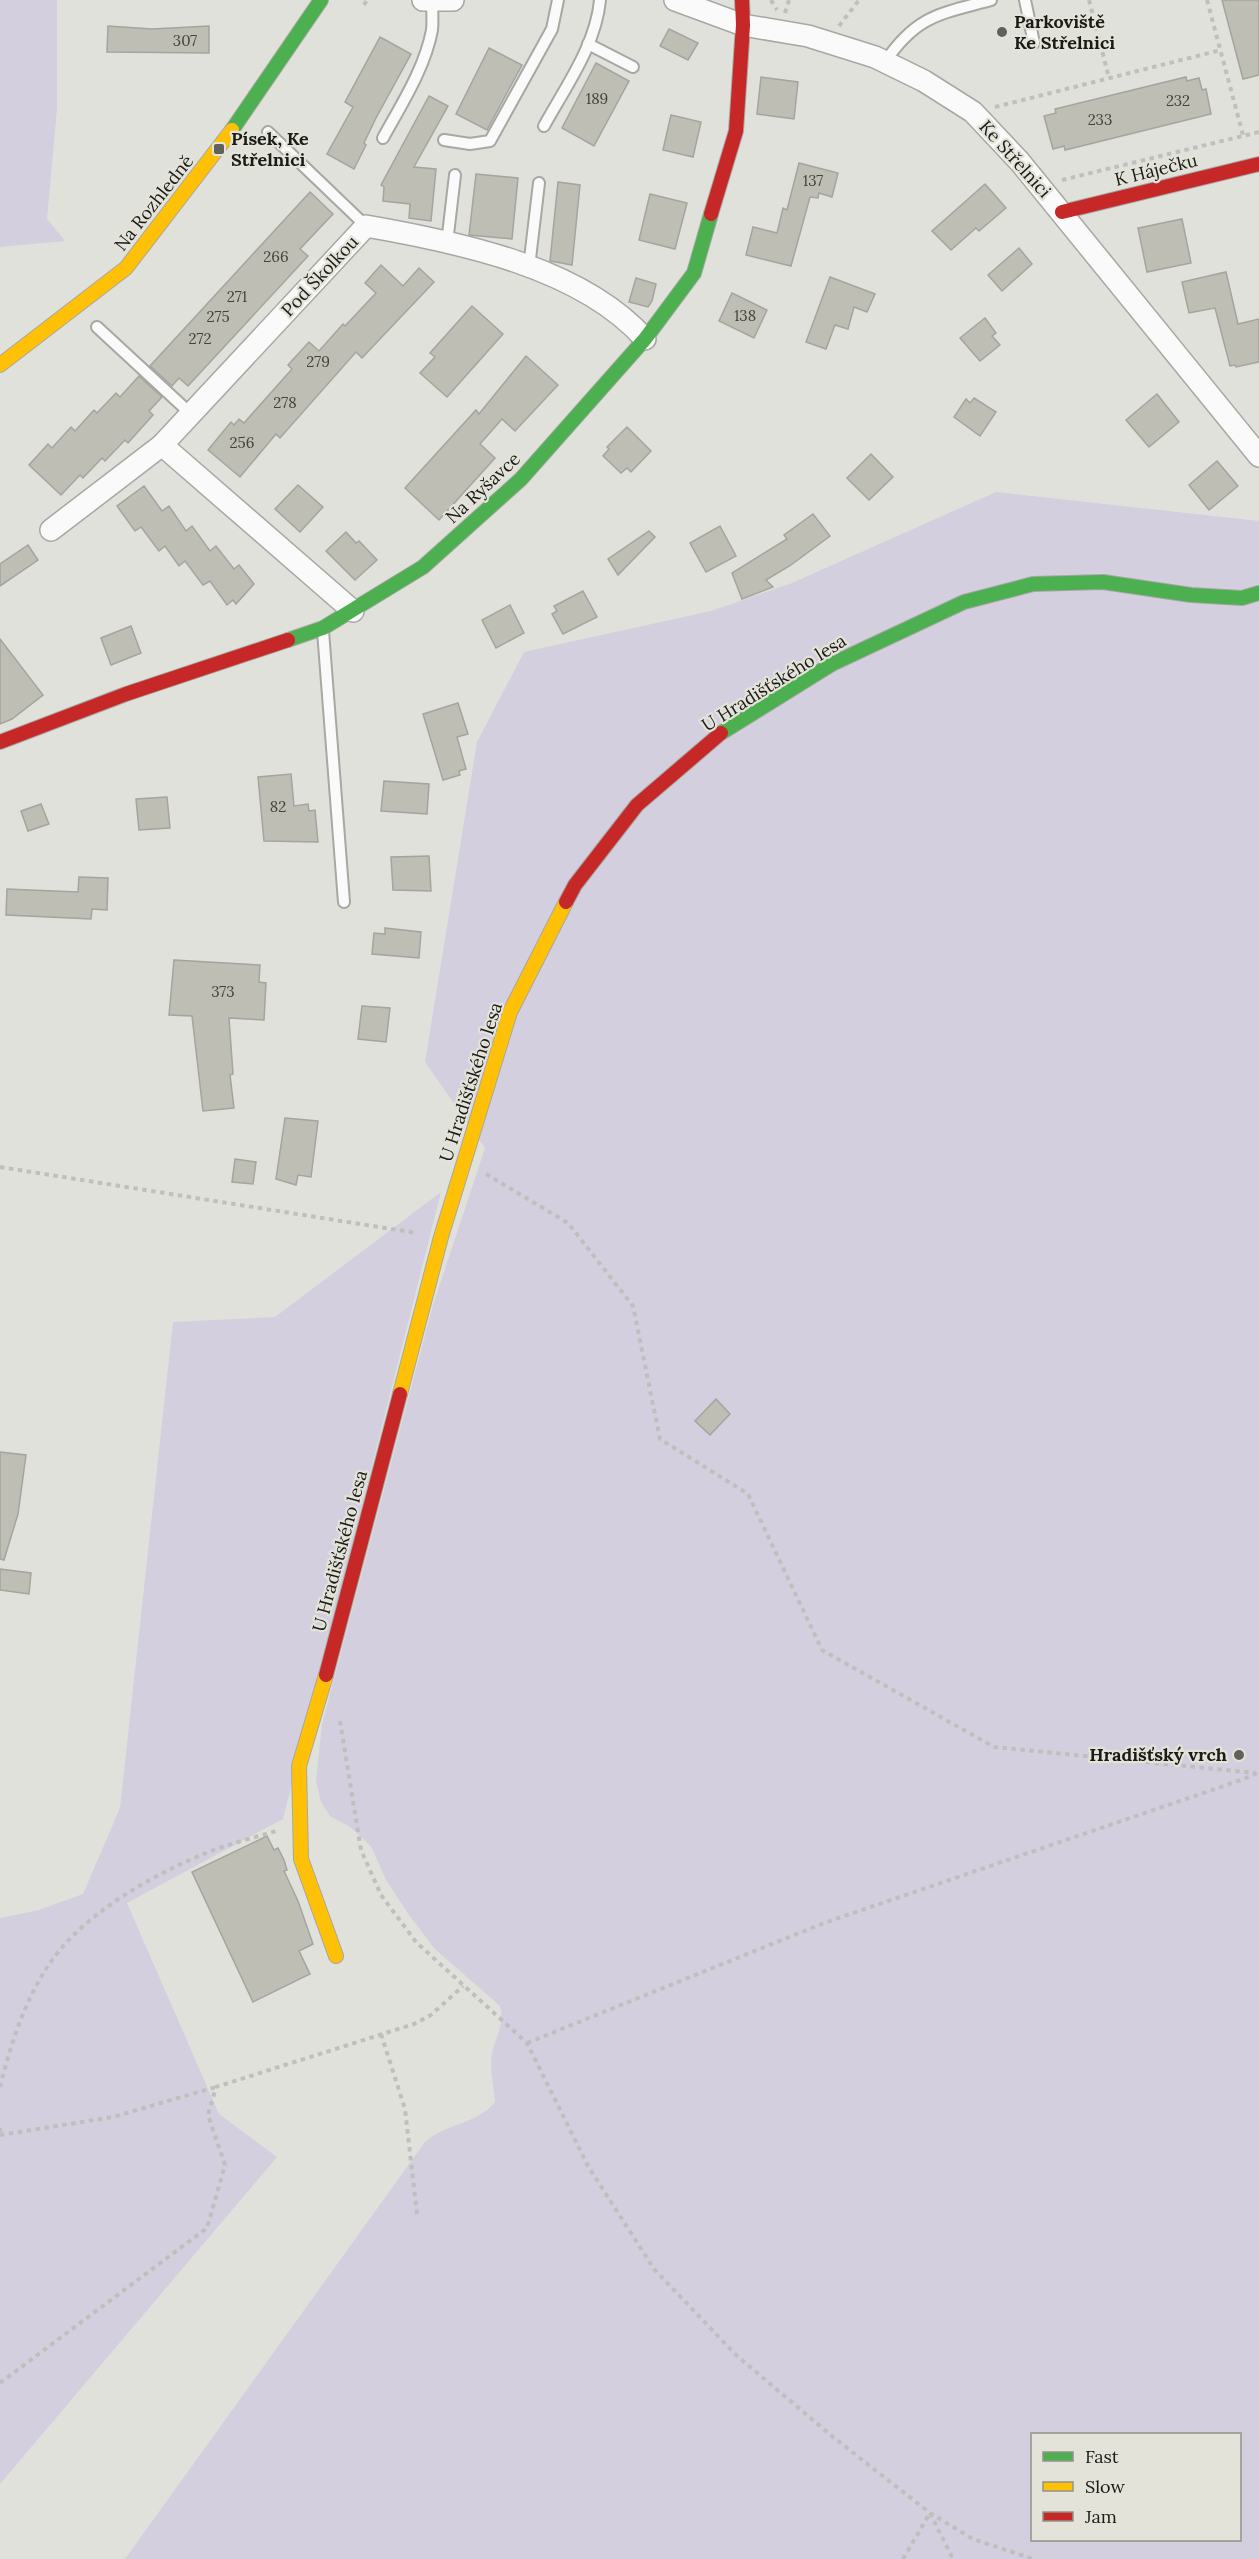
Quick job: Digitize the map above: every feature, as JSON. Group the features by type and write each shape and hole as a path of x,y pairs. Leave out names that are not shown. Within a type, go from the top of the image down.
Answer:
{"street":[{"name":"Na Rozhledně","path":"0,365 126,268 219,149 321,0"},
{"path":"427,1 453,0"},
{"name":"Ke Střelnici","path":"675,0 743,25 808,36 885,62 924,81 973,112 1020,162 1062,212 1259,456"},
{"name":"Na Ryšavce","path":"0,742 126,694 323,628 423,567 521,479 645,339 694,273 736,131 743,25 742,0"},
{"name":"K Háječku","path":"1062,212 1259,164"},
{"name":"Pod Školkou","path":"51,530 162,445 366,226 447,243 529,267 578,286 625,317 645,339"},
{"path":"162,445 353,611"},
{"name":"U Hradišťského lesa","path":"336,1956 301,1859 299,1766 331,1658 441,1237 510,1012 574,885 637,806 714,738 832,664 964,602 1033,584 1103,582 1242,598 1259,593"}],"lane":[{"path":"444,140 470,144 490,141 552,29 558,0"},
{"path":"544,126 588,44 598,21 600,0"},
{"path":"885,62 896,46 918,24 936,15 991,0"},
{"path":"1025,0 1034,43"},
{"path":"383,138 413,80 428,44 432,28 427,1"},
{"path":"588,44 633,68"},
{"path":"268,132 366,226"},
{"path":"447,243 455,176"},
{"path":"529,267 539,183"},
{"path":"98,327 191,414"},
{"path":"323,628 344,902"}],"path":[{"path":"364,5 367,0"},
{"path":"771,0 772,5 786,17 789,0"},
{"path":"848,33 836,30 859,0"},
{"path":"1089,0 1109,78"},
{"path":"1207,0 1243,135"},
{"path":"995,115 988,109 1221,50"},
{"path":"1058,181 1259,132"},
{"path":"464,1162 568,1223 633,1306 660,1439 748,1494 822,1650 994,1747 1257,1773"},
{"path":"0,1167 441,1237"},
{"path":"340,1715 361,1850 381,1896 416,1942 527,2043 588,2166 654,2269 736,2355 833,2438 930,2513 973,2539 1033,2559"},
{"path":"527,2043 824,1923 1257,1773"},
{"path":"0,2087 9,2053 29,2001 46,1968 67,1941 117,1898 197,1858 300,1824"},
{"path":"0,2128 0,2135 112,2117 216,2087 414,2024 430,2015 463,1986"},
{"path":"381,2034 405,2109 417,2214"},
{"path":"0,2383 207,2228 225,2165 208,2115 216,2087"},
{"path":"903,2559 930,2513"},
{"path":"930,2513 953,2559"}],"shaded area":[{"path":"0,0 57,0 57,109 47,219 65,241 0,247"},
{"path":"996,492 1259,521 1259,2559 125,2559 425,2142 442,2131 479,2115 495,2102 491,2063 500,2028 500,2006 435,1949 386,1880 371,1846 350,1827 330,1816 321,1802 316,1781 322,1724 433,1305 485,1148 425,1062 477,742 524,652 711,611 792,583"},
{"path":"441,1192 283,1819 127,1903 219,2114 277,2157 0,2484 0,1918 39,1910 83,1894 120,1808 173,1322 275,1317"}],"building":[{"path":"1222,0 1259,0 1259,75 1243,79"},
{"path":"108,26 152,29 209,26 209,53 107,52"},
{"path":"669,29 698,43 688,60 660,46"},
{"path":"380,37 411,54 376,118 354,169 327,154 353,107 345,102"},
{"path":"489,48 522,65 487,130 456,114"},
{"path":"596,63 629,81 594,146 562,128"},
{"path":"761,77 798,82 794,119 757,114"},
{"path":"1186,77 1187,81 1199,78 1202,90 1206,89 1211,114 1065,150 1064,146 1053,149 1044,116 1056,113 1055,109"},
{"path":"429,96 448,106 414,167 436,169 431,221 409,218 410,204 383,201 384,187 381,185"},
{"path":"671,115 701,122 693,157 663,150"},
{"path":"799,163 838,173 832,197 819,193 818,198 810,197 791,266 746,255 753,227 777,233 783,208 787,210"},
{"path":"476,174 518,178 512,239 469,235"},
{"path":"558,182 580,185 572,265 550,261"},
{"path":"985,184 1006,208 979,231 976,228 951,250 932,231"},
{"path":"310,192 333,214 300,249 308,256 188,386 179,378 172,386 150,366"},
{"path":"650,194 687,203 675,249 639,240"},
{"path":"1182,219 1191,263 1147,272 1138,228"},
{"path":"1019,248 1032,264 1002,291 988,275"},
{"path":"381,265 403,286 419,268 434,282 362,358 356,352 280,438 276,434 240,477 208,450 231,422 234,425 239,419 244,423 292,369 288,365 309,342 319,351 343,324 345,326 376,293 365,283"},
{"path":"1226,272 1238,324 1259,319 1259,362 1236,367 1235,365 1230,366 1215,308 1189,313 1182,282"},
{"path":"830,277 875,294 867,312 854,307 848,329 835,325 826,349 806,342"},
{"path":"636,278 656,284 652,301 648,307 629,302"},
{"path":"732,293 767,310 754,338 719,321"},
{"path":"472,306 503,334 447,397 420,373 435,357 430,353"},
{"path":"985,318 996,333 992,336 1000,345 980,361 960,338"},
{"path":"526,356 558,385 515,431 502,419 480,444 495,458 439,520 405,488 476,410 479,414"},
{"path":"139,376 162,397 149,411 153,415 128,443 125,440 105,461 102,458 83,478 80,475 61,495 29,465 48,444 52,448 71,427 75,431 94,410 97,413 116,393 120,397"},
{"path":"1157,394 1179,422 1149,447 1126,420"},
{"path":"974,398 996,412 980,436 954,417 966,399 970,403"},
{"path":"627,427 651,451 631,472 627,468 621,473 603,456 609,449 607,447"},
{"path":"871,454 893,477 869,500 847,478"},
{"path":"1217,461 1238,486 1209,510 1189,485"},
{"path":"298,485 323,507 300,532 275,509"},
{"path":"144,486 162,511 169,506 186,531 192,526 210,551 216,546 234,569 239,565 254,584 236,604 233,600 227,605 210,581 203,585 185,561 179,566 165,546 159,551 141,527 135,531 117,506"},
{"path":"813,514 830,536 791,565 766,580 773,587 742,599 732,573 787,539 784,535"},
{"path":"720,526 736,556 706,572 690,543"},
{"path":"649,531 655,537 618,575 608,559"},
{"path":"346,532 356,543 359,541 377,560 355,580 326,551"},
{"path":"28,545 38,560 0,586 0,564"},
{"path":"583,591 597,617 563,634 552,614 557,611 554,606"},
{"path":"510,605 524,633 496,648 482,620"},
{"path":"131,626 141,653 111,665 101,638"},
{"path":"0,639 43,695 12,719 0,724"},
{"path":"458,703 468,734 457,737 466,769 459,771 460,775 443,780 423,714"},
{"path":"291,774 294,806 308,804 309,811 315,810 318,842 264,841 258,777"},
{"path":"384,781 429,784 427,814 381,811"},
{"path":"167,797 170,828 139,830 136,799"},
{"path":"41,804 49,824 28,831 21,811"},
{"path":"429,856 431,891 393,890 391,857"},
{"path":"79,877 108,878 107,910 92,909 91,919 6,915 7,889 78,892"},
{"path":"385,928 421,932 419,958 372,954 374,933 385,934"},
{"path":"174,960 260,965 259,982 266,983 264,1020 229,1018 233,1074 230,1075 234,1108 203,1111 192,1016 169,1015"},
{"path":"362,1006 390,1008 386,1042 358,1039"},
{"path":"285,1118 318,1121 311,1177 298,1175 296,1185 276,1179"},
{"path":"235,1159 256,1162 253,1184 232,1182"},
{"path":"716,1399 730,1414 710,1435 695,1421"},
{"path":"0,1452 26,1455 18,1514 4,1560 0,1559"},
{"path":"0,1569 31,1573 29,1594 0,1590"},
{"path":"267,1836 274,1850 278,1848 284,1860 287,1870 284,1871 298,1901 313,1944 299,1951 310,1974 253,2002 192,1872"}],"traffic: fast":[{"path":"232,130 321,0"},
{"path":"288,640 323,628 423,567 521,479 645,339 694,273 711,214"},
{"path":"721,733 832,664 964,602 1033,584 1103,582 1191,595 1242,598 1259,593"}],"traffic: slow":[{"path":"0,365 126,268 232,130"},
{"path":"400,1394 441,1237 510,1012 566,902"},
{"path":"326,1675 299,1766 301,1859 336,1956"}],"traffic: jam":[{"path":"711,214 736,131 743,25 742,0"},
{"path":"1062,212 1259,164"},
{"path":"0,742 126,694 288,640"},
{"path":"566,902 575,885 637,805 721,733"},
{"path":"326,1675 400,1394"}],"place":[{"name":"Parkoviště Ke Střelnici","path":"1002,32"},
{"name":"Písek, Ke Střelnici","path":"219,149"},
{"name":"Hradišťský vrch","path":"1239,1755"}]}
